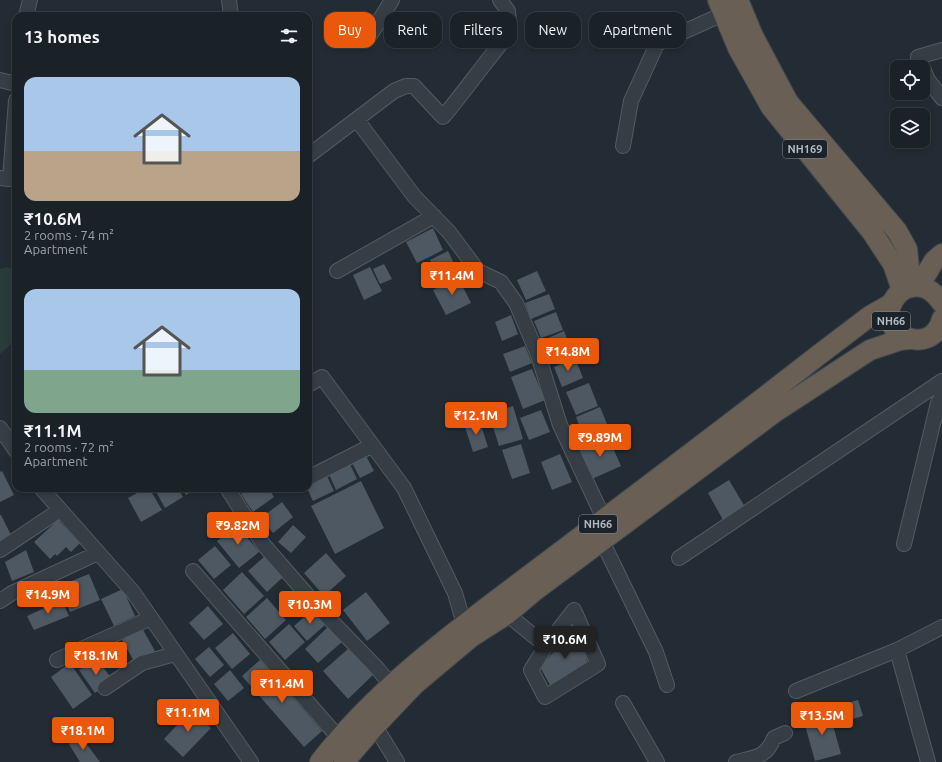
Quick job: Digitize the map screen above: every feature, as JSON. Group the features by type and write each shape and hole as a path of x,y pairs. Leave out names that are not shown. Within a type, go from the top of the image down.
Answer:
{"highway":[{"name":"NH169","path":"738,0 753,36 788,102 897,231 907,249 906,292"},
{"name":"NH169","path":"720,7 738,48 771,106 872,232 894,264 906,292"},
{"name":"NH66","path":"909,339 901,335 891,321 890,312 906,292 942,254"},
{"path":"906,292 927,288 941,297"},
{"name":"NH66","path":"320,762 339,738 391,685 464,624 870,316 906,292"},
{"name":"NH66","path":"344,762 375,726 415,684 471,637 507,614 533,592 775,412 870,350 900,340 922,339 930,336 936,331 942,319"}],"street":[{"path":"27,12 30,0"},
{"path":"228,0 230,12"},
{"path":"376,26 392,0"},
{"path":"312,153 394,91 406,86 414,86 443,117 495,49 510,33 508,12 500,0"},
{"path":"623,146 631,101 656,44 720,7"},
{"path":"919,60 918,57 942,50"},
{"path":"0,80 12,83"},
{"path":"930,83 942,98"},
{"path":"357,120 414,196 448,232 478,271 501,282 516,303 538,355 560,425 604,519"},
{"path":"9,179 12,145"},
{"path":"338,271 434,216"},
{"path":"312,383 322,377 404,488 455,592 464,624"},
{"path":"679,558 942,381"},
{"path":"904,544 938,402 942,396"},
{"path":"0,428 12,445"},
{"path":"312,476 372,446"},
{"path":"44,492 133,592 251,762"},
{"path":"230,492 263,544 391,685"},
{"path":"0,550 60,510"},
{"path":"602,541 656,652 667,685"},
{"path":"0,601 12,593 98,553"},
{"path":"193,571 339,738"},
{"path":"574,610 598,664 545,697 531,670 546,646 574,610"},
{"path":"507,614 546,646"},
{"path":"57,660 151,618"},
{"path":"796,691 897,650 942,627"},
{"path":"897,650 928,762"},
{"path":"105,688 142,663 175,654"},
{"path":"623,703 657,762"},
{"path":"375,726 397,762"},
{"path":"736,762 762,756 770,748 774,738 785,733"}],"shaded area":[{"path":"8,267 12,270 12,343 0,354 0,269"}],"building":[{"path":"433,228 443,250 417,263 406,242"},
{"path":"448,251 455,266 438,275 430,260"},
{"path":"384,264 392,279 380,284 373,269"},
{"path":"370,267 382,291 364,300 353,275"},
{"path":"537,271 546,291 526,300 517,280"},
{"path":"458,277 471,303 446,315 433,290"},
{"path":"549,294 555,309 531,319 525,303"},
{"path":"556,312 563,330 541,338 534,321"},
{"path":"511,315 518,334 502,341 495,322"},
{"path":"564,331 572,352 554,360 546,339"},
{"path":"525,346 532,363 510,372 503,354"},
{"path":"575,358 583,378 562,387 554,367"},
{"path":"532,369 545,400 523,409 511,377"},
{"path":"589,383 598,406 576,415 566,392"},
{"path":"513,406 523,439 499,446 489,414"},
{"path":"600,407 610,431 585,441 576,417"},
{"path":"541,410 550,432 529,440 520,418"},
{"path":"479,419 488,447 473,452 464,424"},
{"path":"608,437 621,466 592,479 579,449"},
{"path":"521,444 530,473 512,479 502,450"},
{"path":"365,454 374,471 360,478 351,461"},
{"path":"560,454 572,482 552,490 541,462"},
{"path":"349,462 357,479 336,490 328,472"},
{"path":"2,471 14,495 0,502 0,472"},
{"path":"326,474 334,491 313,501 309,492 312,492 312,481"},
{"path":"729,480 745,507 723,520 708,493"},
{"path":"361,481 384,528 335,554 311,506"},
{"path":"139,492 151,492 162,510 141,522 128,498"},
{"path":"156,492 180,492 183,497 165,508"},
{"path":"244,492 271,492 274,497 253,512 241,494"},
{"path":"282,502 293,517 273,533 261,518"},
{"path":"0,515 12,537 0,543"},
{"path":"58,520 80,543 71,552 66,547 57,556 55,554 50,559 34,542"},
{"path":"237,525 259,552 239,568 217,541"},
{"path":"293,525 306,537 291,553 278,542"},
{"path":"215,546 231,565 214,579 198,560"},
{"path":"26,550 34,572 12,581 5,562"},
{"path":"326,553 346,576 324,596 304,573"},
{"path":"265,556 283,577 267,592 248,571"},
{"path":"242,572 264,596 244,614 223,590"},
{"path":"89,574 100,600 70,612 59,586"},
{"path":"123,589 135,616 114,626 101,599"},
{"path":"366,592 390,623 367,641 343,610"},
{"path":"267,598 286,620 265,639 246,617"},
{"path":"62,600 69,616 34,630 27,616"},
{"path":"208,606 223,624 204,640 189,623"},
{"path":"313,609 326,624 307,641 294,626"},
{"path":"289,624 305,642 285,660 269,642"},
{"path":"329,626 343,641 318,663 305,649"},
{"path":"142,628 155,651 135,663 122,640"},
{"path":"233,633 250,654 232,669 215,648"},
{"path":"567,636 574,643 578,638 586,646 587,665 550,685 540,667 557,648 551,643 556,637 562,642"},
{"path":"209,647 224,665 210,677 195,659"},
{"path":"349,648 373,675 348,699 323,671"},
{"path":"97,658 113,681 95,693 79,670"},
{"path":"260,660 322,731 304,747 242,676"},
{"path":"70,663 92,695 73,709 51,677"},
{"path":"230,670 244,688 228,701 214,684"},
{"path":"858,700 863,716 838,723 834,707"},
{"path":"192,709 211,728 183,757 164,739"},
{"path":"829,711 841,754 815,761 803,718"},
{"path":"79,734 100,762 80,762 69,744"}]}
